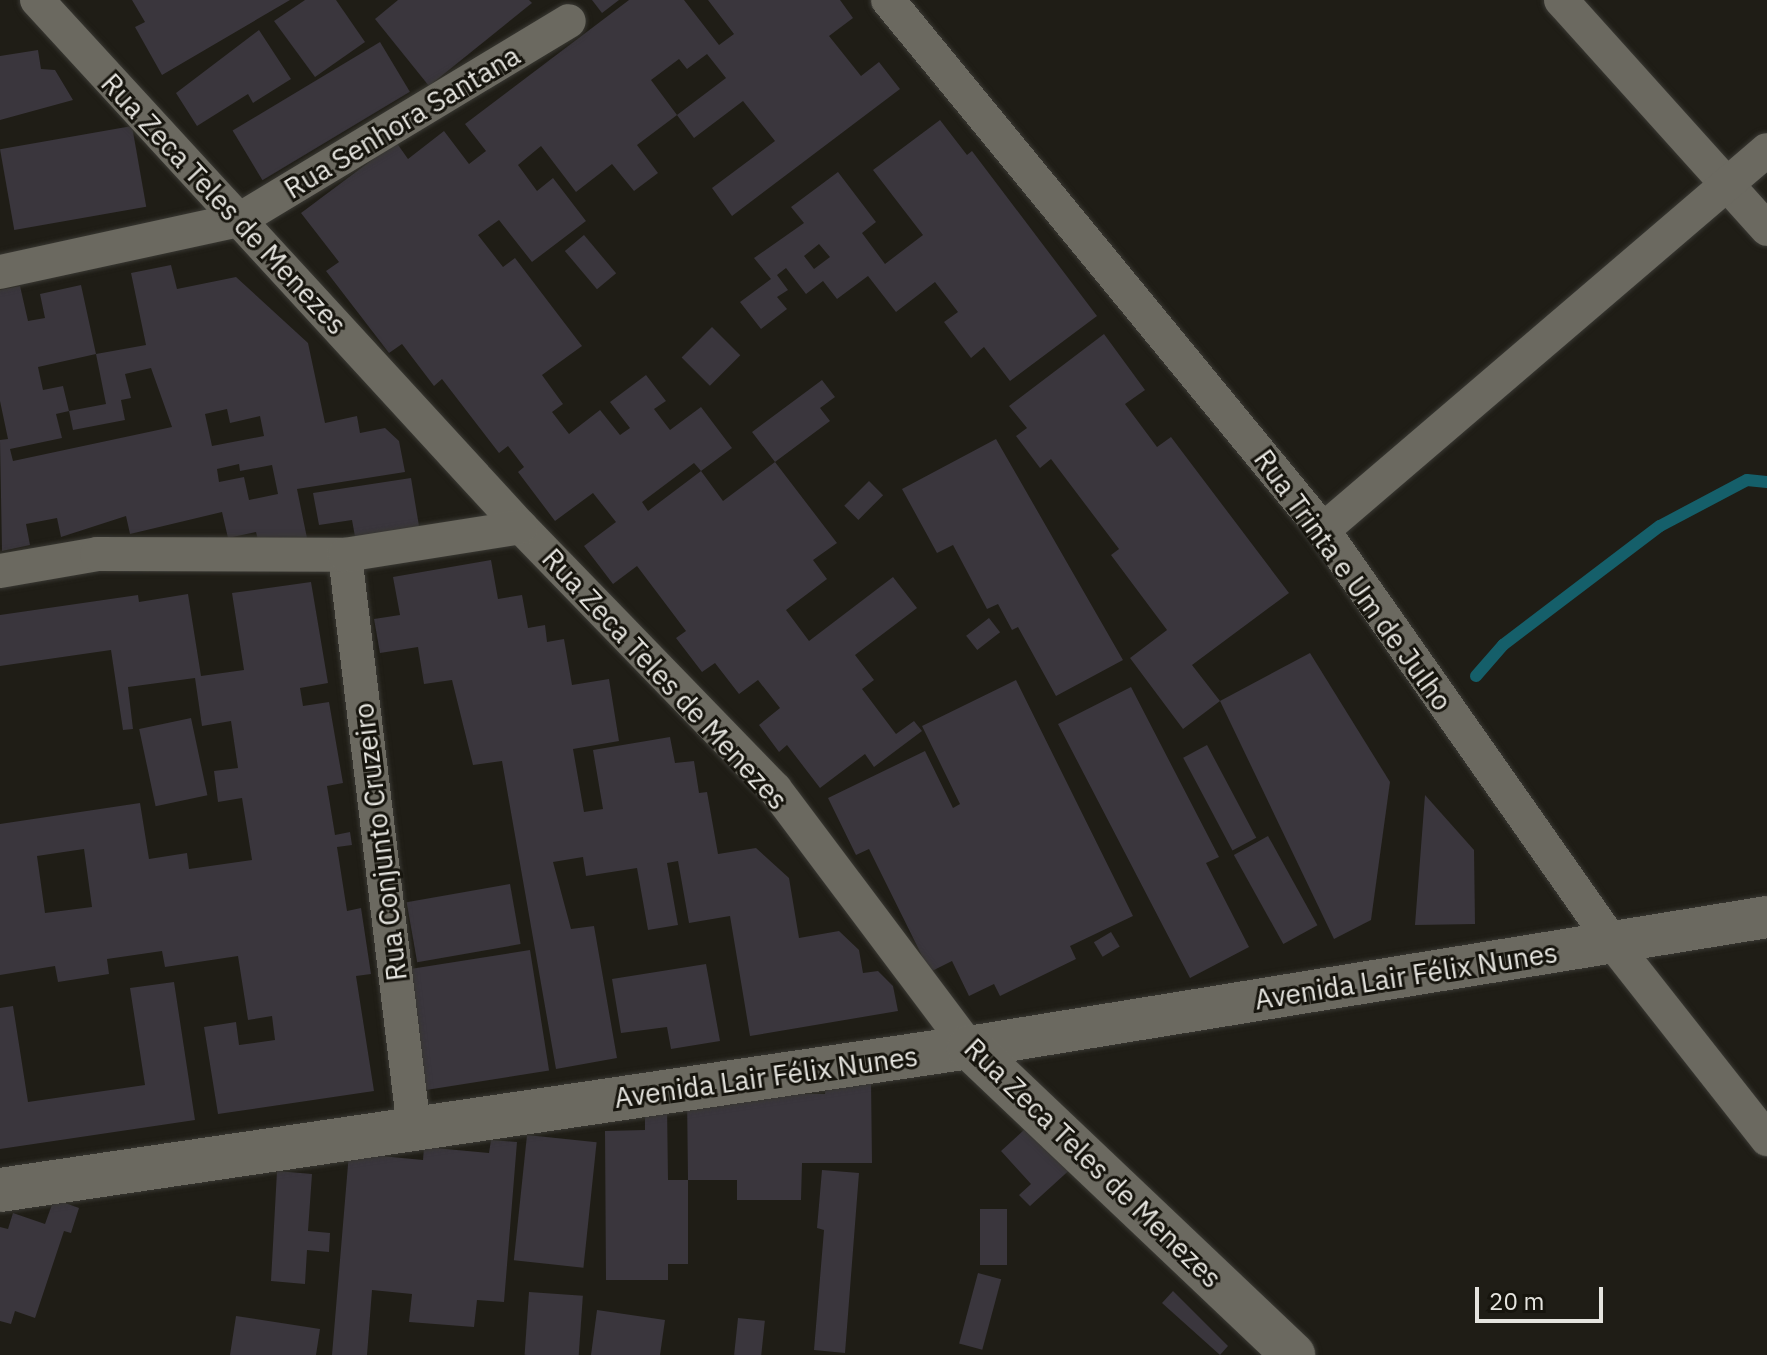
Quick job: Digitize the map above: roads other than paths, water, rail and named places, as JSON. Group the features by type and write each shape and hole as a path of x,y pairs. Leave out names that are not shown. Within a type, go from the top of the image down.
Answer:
{"main road":[{"name":"Avenida Lair Félix Nunes","path":"0,1190 969,1047"},
{"name":"Rua Zeca Teles de Menezes","path":"969,1047 1293,1355"}],"street":[{"name":"Rua Zeca Teles de Menezes","path":"37,0 521,527 775,789 969,1047"},
{"name":"Rua Trinta e Um de Julho","path":"888,0 1323,530 1612,942 1767,1139"},
{"path":"1561,0 1767,229"},
{"name":"Rua Senhora Santana","path":"0,272 239,220 569,21"},
{"path":"1323,530 1767,150"},
{"path":"0,571 97,554 345,555 521,527"},
{"name":"Rua Conjunto Cruzeiro","path":"345,555 414,1129"},
{"name":"Avenida Lair Félix Nunes","path":"969,1047 1767,917"}],"waterway":[{"path":"1476,676 1503,645 1660,526 1747,480 1767,482"}]}
